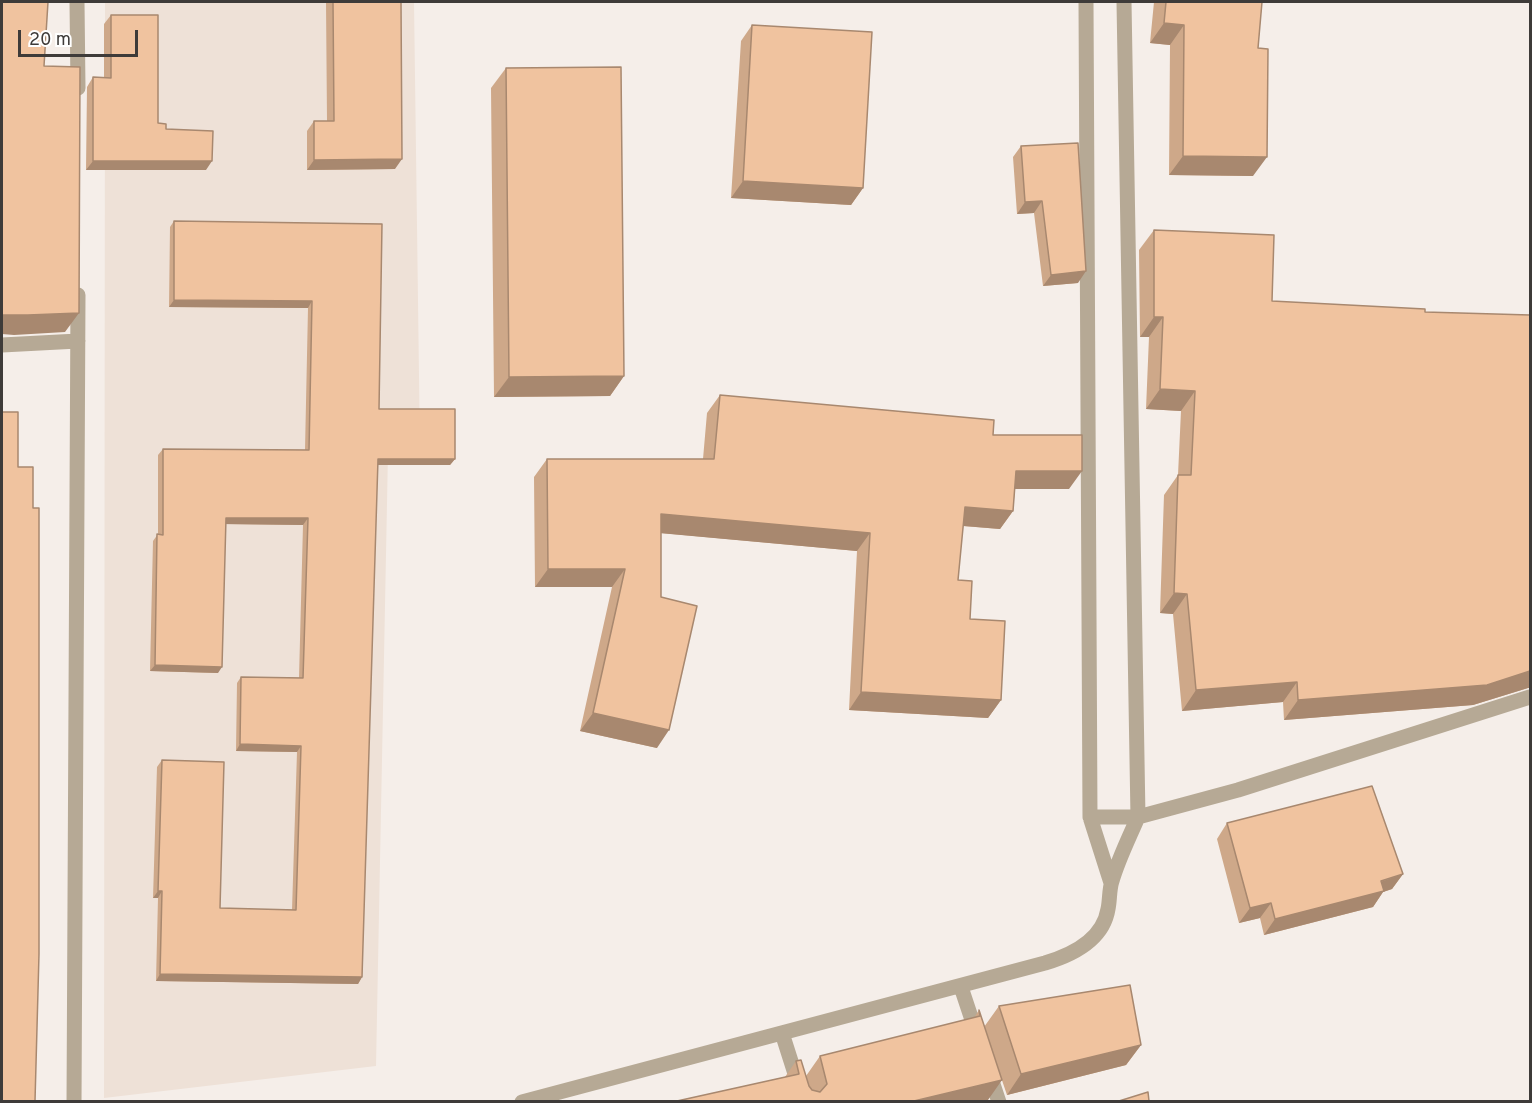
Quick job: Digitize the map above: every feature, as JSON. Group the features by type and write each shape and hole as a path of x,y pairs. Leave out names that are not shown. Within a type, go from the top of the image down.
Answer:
{"street":[{"path":"77,2 78,107"},
{"path":"1086,2 1090,817 1111,883"},
{"path":"522,1101 961,987 1066,957 1086,945 1097,933 1108,912 1111,883 1138,817 1125,2"},
{"path":"74,1101 78,282"},
{"path":"2,345 78,341"},
{"path":"1090,817 1138,817 1238,790 1530,697"},
{"path":"961,987 999,1101"},
{"path":"782,1033 804,1101"}],"shaded area":[{"path":"105,2 414,2 420,450 388,452 376,1066 104,1098"}],"building":[{"path":"2,2 48,2 44,66 80,67 79,313 2,315"},
{"path":"333,2 401,2 402,159 314,160 314,121 334,121"},
{"path":"1166,2 1262,2 1258,48 1268,49 1267,157 1183,156 1184,25 1164,23"},
{"path":"111,15 158,15 158,123 166,124 166,129 213,131 212,161 93,161 93,77 111,78"},
{"path":"752,25 872,32 863,188 743,181"},
{"path":"621,67 624,376 509,377 506,68"},
{"path":"1078,143 1086,271 1051,275 1042,201 1025,202 1021,146"},
{"path":"174,221 382,224 379,409 455,409 455,459 378,459 362,977 160,974 162,891 158,891 162,760 224,762 220,908 296,910 301,746 240,744 241,677 303,678 308,518 226,518 222,667 155,665 157,534 163,535 163,449 309,450 312,301 174,300"},
{"path":"1154,230 1274,235 1272,301 1425,309 1425,312 1530,315 1530,671 1487,685 1298,700 1297,682 1196,690 1187,594 1174,593 1178,475 1191,475 1195,391 1160,389 1163,317 1154,317"},
{"path":"720,395 994,420 993,435 1082,435 1082,471 1016,471 1013,511 965,507 958,580 972,581 970,619 1005,621 1001,700 861,692 870,533 661,514 661,597 697,606 669,730 593,713 625,569 548,569 547,459 714,459"},
{"path":"2,412 18,412 18,467 33,467 33,508 39,508 39,954 35,1101 2,1101"},
{"path":"1372,786 1403,874 1381,881 1384,891 1275,919 1271,903 1250,908 1227,823"},
{"path":"1130,985 1141,1045 1021,1074 999,1006"},
{"path":"979,1010 1002,1080 914,1101 677,1101 799,1074 796,1061 801,1060 809,1086 812,1090 820,1092 827,1084 820,1056 980,1016"},
{"path":"1148,1092 1149,1101 1119,1101"}]}
